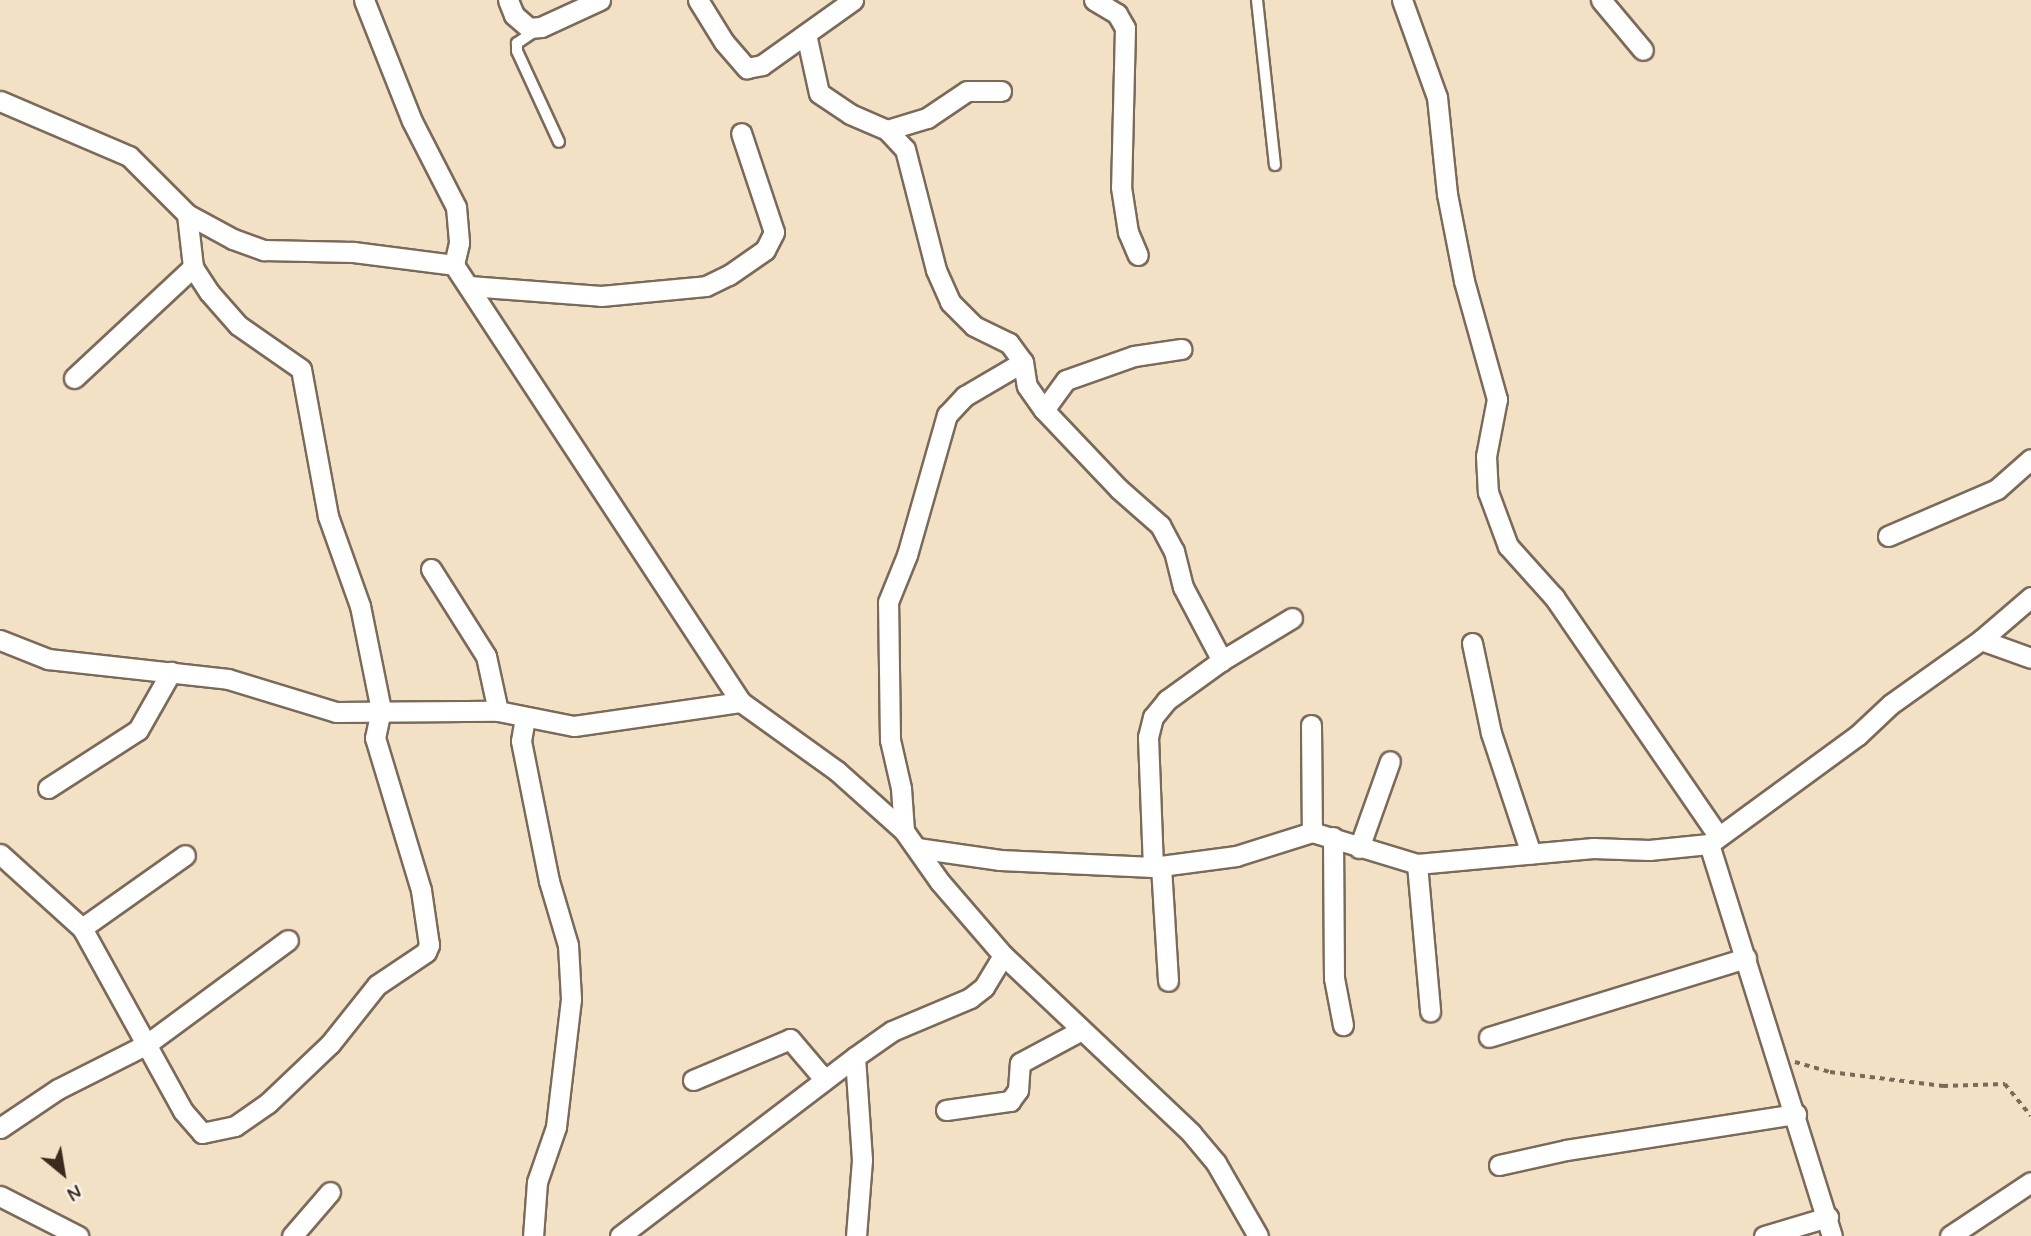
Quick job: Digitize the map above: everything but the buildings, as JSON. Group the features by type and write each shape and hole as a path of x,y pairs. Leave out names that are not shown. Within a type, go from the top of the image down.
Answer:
{"street":[{"path":"365,0 412,121 456,207 459,243 454,265"},
{"path":"508,0 522,25 541,27 600,0"},
{"path":"698,0 724,42 747,68 762,65 853,0"},
{"path":"1094,0 1117,13 1125,28 1121,187 1128,232 1138,255"},
{"path":"1402,0 1437,97 1447,194 1464,281 1495,386 1497,399 1486,456 1488,492 1508,546 1555,597 1713,839 1746,958 1830,1226 1764,1236"},
{"path":"1601,0 1643,50"},
{"path":"806,34 819,93 850,114 887,130 905,149 936,270 950,302 974,326 1009,343 1023,362 1027,386 1044,410 1119,489 1160,525 1174,551 1183,587 1221,661"},
{"path":"887,130 927,118 967,92 1001,91"},
{"path":"0,102 129,156 187,214 264,250 353,252 454,265 741,702 837,771 904,831 940,882 1003,954 1080,1031 1191,1133 1216,1163 1258,1236"},
{"path":"469,286 601,296 706,286 729,275 765,250 774,232 741,132"},
{"path":"0,854 82,928 192,1126 202,1133 216,1133 268,1104 330,1044 377,985 426,952 429,945 421,890 375,738 381,710 360,606 328,516 301,369 238,325 193,268 187,214"},
{"path":"74,378 193,268"},
{"path":"1044,410 1066,380 1134,356 1181,349"},
{"path":"904,831 901,788 890,740 888,602 907,555 947,415 965,396 1023,362"},
{"path":"1888,536 1997,489 2031,459"},
{"path":"430,569 486,656 498,711"},
{"path":"917,848 1000,860 1157,866 1236,856 1312,832 1417,864 1713,839 1981,640 2031,597"},
{"path":"1168,981 1148,737 1153,717 1167,700 1221,661 1292,618"},
{"path":"0,640 48,659 228,679 336,712 498,711 574,726 741,702"},
{"path":"1981,640 2031,658"},
{"path":"1472,643 1491,733 1531,854"},
{"path":"48,788 138,730 171,672"},
{"path":"525,718 522,741 549,881 568,945 572,999 556,1127 537,1182 533,1236"},
{"path":"1311,724 1312,832"},
{"path":"1359,848 1390,761"},
{"path":"1333,837 1334,978 1343,1025"},
{"path":"82,928 185,855"},
{"path":"1417,864 1430,1011"},
{"path":"0,1128 48,1094 147,1044 288,940"},
{"path":"620,1236 855,1056 892,1031 970,998 984,987 1003,954"},
{"path":"1489,1037 1746,958"},
{"path":"946,1110 1010,1101 1018,1090 1020,1063 1080,1031"},
{"path":"693,1080 790,1039 824,1079"},
{"path":"855,1056 862,1160 856,1236"},
{"path":"1499,1166 1566,1150 1796,1114"},
{"path":"1950,1236 2031,1182"},
{"path":"292,1236 330,1192"},
{"path":"0,1196 78,1236"}],"lane":[{"path":"1257,0 1275,165"},
{"path":"541,27 517,43 517,51 559,142"}],"path":[{"path":"1774,1043 1797,1063 1830,1072 1944,1086 2005,1084 2031,1116"}]}
